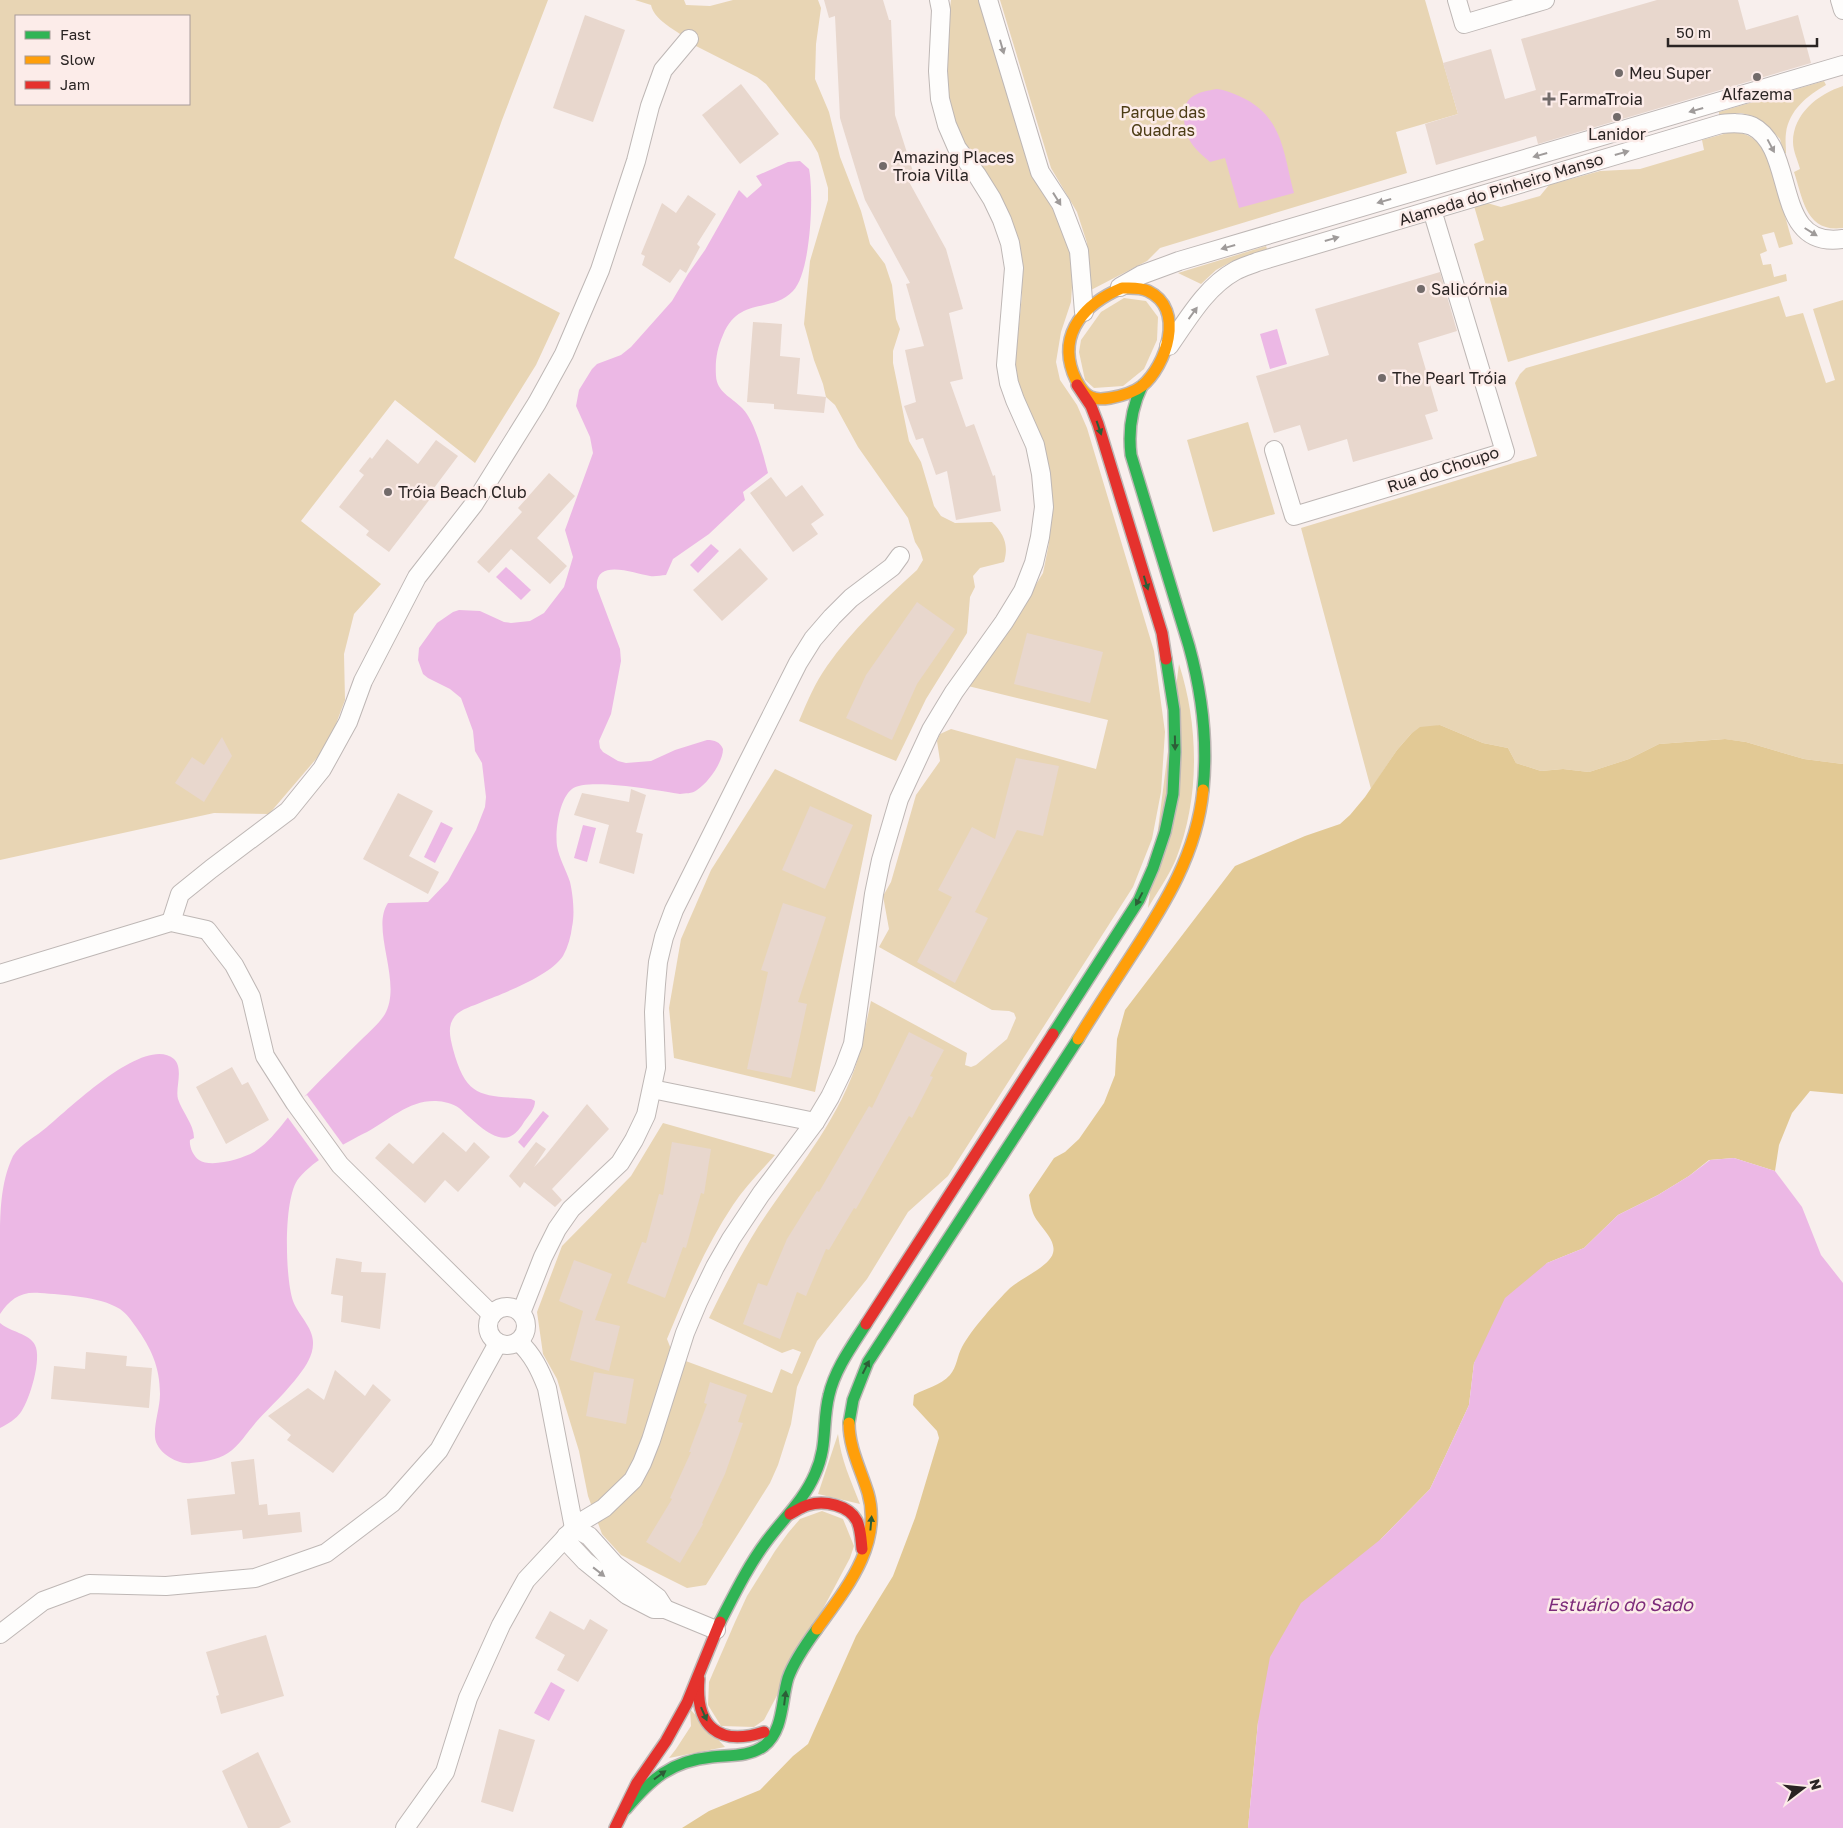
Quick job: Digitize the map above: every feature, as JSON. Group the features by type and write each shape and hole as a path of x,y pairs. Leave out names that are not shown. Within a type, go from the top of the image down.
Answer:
{"main road":[{"path":"615,1828 626,1809 637,1783 666,1741 687,1703 716,1630 741,1582 765,1543 806,1492 816,1473 824,1450 829,1395 844,1359 1139,900 1153,868 1165,832 1173,794 1175,752 1174,710 1162,633 1098,424 1091,406 1077,385 1070,370 1067,356 1069,341 1084,312 1096,300 1122,288 1137,288 1151,292 1166,309 1170,325 1168,344 1161,361 1142,386 1133,403 1129,423 1128,446 1192,655 1202,705 1205,740 1204,780 1198,822 1191,848 1172,890 1135,950 868,1362 856,1387 849,1416 850,1442 869,1496 872,1518 869,1542 857,1569 791,1671 781,1718 776,1730 769,1741 756,1750 737,1756 711,1757 688,1762 667,1770 648,1784 626,1809"},
{"path":"1077,385 1089,397 1102,400 1116,397 1142,386"},
{"path":"786,1516 810,1504 817,1503 836,1505 848,1511 856,1519 861,1534 862,1557"},
{"path":"702,1666 698,1688 700,1705 706,1720 713,1730 724,1737 736,1739 751,1738 764,1732 781,1718"}],"street":[{"path":"405,1828 445,1772 468,1698 501,1625 526,1580 570,1532 604,1508 633,1480 651,1440 674,1363 688,1325 715,1267 761,1194 815,1122 844,1068 853,1044 874,894 881,860 899,799 931,730 954,692 1004,622 1022,591 1034,563 1044,507 1041,474 1035,445 1015,400 1009,383 1006,365 1014,268 1010,243 992,199 977,174 957,148 947,125 940,99 938,71 941,10 939,0"},
{"path":"988,0 1040,172 1061,204 1079,251 1084,312"},
{"path":"1457,0 1464,24 1545,0"},
{"path":"1840,0 1843,10"},
{"path":"171,922 180,894 288,811 322,770 348,722 363,681 417,577 474,504 537,403 564,354 600,270 636,161 650,106 663,70 689,39"},
{"name":"Alameda do Pinheiro Manso","path":"1110,292 1141,275 1179,261 1843,66"},
{"name":"Alameda do Pinheiro Manso","path":"1164,352 1205,296 1217,284 1235,271 1257,262 1721,124 1736,123 1751,126 1763,134 1772,147 1792,208 1799,223 1811,234 1825,239 1842,239"},
{"name":"Rua do Choupo","path":"1274,450 1294,516 1505,452 1432,210"},
{"path":"521,1313 543,1257 557,1230 571,1209 620,1163 646,1115 656,1068 654,1012 658,962 674,910 798,663 808,647 832,617 851,598 892,568 900,556"},
{"path":"0,974 171,922 208,930 234,965 250,997 265,1056 295,1103 340,1165 492,1315"},
{"path":"652,1090 815,1122"},
{"path":"500,1308 514,1308 521,1313 525,1319 526,1326 523,1337 519,1342 508,1346 498,1343 491,1337 488,1332 488,1325 492,1315 500,1308"},
{"path":"519,1342 528,1350 539,1367 547,1388 571,1546 585,1561 627,1596 654,1609 665,1609 716,1630"},
{"path":"0,1634 43,1601 89,1584 166,1586 255,1578 326,1553 392,1504 439,1450 498,1343"}],"green space":[{"path":"0,0 548,0 502,120 454,258 560,313 536,365 475,463 395,400 301,521 381,584 354,614 344,654 345,700 328,745 269,814 214,813 0,860"},
{"path":"635,0 684,0 686,5 710,6 733,0 818,0 821,8 816,44 815,79 829,112 840,157 861,211 870,244 885,264 892,285 896,319 900,329 893,351 893,363 909,441 921,462 934,506 941,516 955,523 992,522 1000,531 1006,545 1004,562 980,568 973,576 975,587 970,597 967,633 926,699 896,761 799,721 819,679 847,640 869,615 917,570 923,560 908,518 858,447 835,405 826,397 804,324 810,261 828,200 828,188 818,153 811,141 766,84 757,77 694,45 657,17 651,5"},
{"path":"951,0 983,0 1061,217 1071,257 1072,286 1071,302 1061,332 1056,362 1060,380 1077,405 1087,428 1154,651 1165,732 1161,792 1152,839 1133,887 948,1176 908,1212 867,1279 817,1341 797,1387 791,1424 778,1465 770,1483 706,1585 687,1588 621,1555 602,1534 588,1496 579,1451 557,1379 543,1354 537,1312 562,1246 631,1176 663,1123 775,1155 743,1192 723,1221 697,1270 667,1339 673,1354 683,1360 772,1393 781,1369 792,1374 801,1352 793,1349 782,1353 709,1318 732,1272 758,1227 824,1131 836,1110 855,1068 871,1001 967,1053 965,1065 971,1067 1007,1039 1016,1018 1014,1013 1009,1011 992,1010 879,947 889,929 883,896 891,882 916,795 940,761 937,741 940,734 951,729 1096,769 1108,720 968,686 1007,632 1043,573 1049,543 1050,515 1014,372 1022,295 1021,257 951,117 945,81 945,46"},
{"name":"Parque das Quadras","path":"1000,0 1425,0 1458,114 1396,132 1407,173 1160,248 1147,261 1089,291 1087,243 1077,212 1051,168"},
{"path":"1824,81 1826,85 1800,104 1791,117 1786,133 1786,153 1784,154 1780,139 1753,116 1741,113 1719,115 1719,112"},
{"path":"1843,86 1843,228 1831,228 1821,225 1814,220 1804,203 1794,172 1800,169 1793,142 1797,123 1809,106 1825,94"},
{"path":"1731,132 1752,138 1766,153 1770,163 1793,244 1779,248 1774,232 1762,235 1767,251 1760,254 1763,265 1771,264 1774,277 1786,274 1787,281 1508,362 1474,244 1484,240 1474,206 1487,203 1501,207 1540,196 1549,185 1600,171 1640,169 1704,150 1702,140"},
{"path":"1266,246 1267,249 1231,262 1216,270 1201,284 1178,273"},
{"path":"1779,296 1786,317 1803,313 1826,383 1835,380 1813,309 1843,300 1843,764 1804,759 1746,742 1724,739 1659,744 1629,759 1589,772 1563,769 1541,771 1516,763 1508,748 1483,743 1440,725 1411,734 1397,750 1371,789 1301,528 1537,456 1515,383 1526,368"},
{"path":"1124,298 1146,301 1158,317 1157,340 1144,369 1123,386 1094,388 1085,380 1079,352 1081,340 1101,312"},
{"path":"1248,422 1275,514 1213,532 1187,440"},
{"path":"1179,664 1186,688 1193,737 1193,787 1184,836 1176,859 1148,908"},
{"path":"775,769 872,815 815,1092 674,1058 669,1008 681,939 711,870"},
{"path":"838,1434 844,1462 860,1504 818,1494"},
{"path":"822,1511 843,1519 854,1546 850,1558 764,1720 754,1727 721,1726 708,1705 709,1682 747,1596 775,1551 800,1519"},
{"path":"690,1709 725,1747 669,1758 691,1726"}],"shaded area":[{"path":"1440,725 1483,743 1508,748 1516,763 1541,771 1563,769 1589,772 1629,759 1659,744 1725,739 1746,742 1804,759 1843,764 1843,1094 1810,1091 1792,1113 1779,1145 1775,1171 1734,1158 1709,1160 1689,1176 1658,1195 1618,1215 1584,1248 1547,1263 1474,1363 1469,1405 1430,1489 1381,1539 1258,1722 1248,1828 682,1828 709,1811 760,1790 793,1756 808,1744 856,1636 893,1576 915,1518 939,1438 937,1431 913,1405 914,1395 946,1379 950,1375 966,1340 991,1308 1010,1288 1051,1258 1053,1253 1052,1243 1035,1218 1029,1195 1054,1158 1065,1152 1079,1139 1104,1103 1115,1075 1117,1039 1125,1010 1235,866 1305,836 1340,824 1365,797 1397,750 1411,734 1420,727"}],"water":[{"path":"1217,89 1239,96 1254,104 1265,113 1279,136 1294,193 1239,208 1225,158 1210,162 1192,144 1186,133 1184,111 1189,100 1198,94"},
{"path":"800,161 809,169 811,213 807,251 799,282 793,291 784,298 746,310 738,315 730,323 723,335 716,360 717,382 725,394 741,407 750,420 758,438 768,473 743,492 745,500 709,534 673,559 666,575 652,576 608,570 602,573 598,579 597,588 620,649 621,661 611,714 599,741 600,748 618,761 626,763 651,761 675,750 712,740 719,743 723,749 718,766 706,782 691,793 680,794 624,786 592,784 572,789 568,794 561,807 557,824 557,846 570,882 573,905 572,930 565,953 557,963 537,977 514,989 460,1011 452,1020 450,1028 458,1066 471,1087 489,1095 531,1099 535,1101 534,1107 517,1132 505,1138 498,1137 483,1129 459,1108 451,1104 436,1101 417,1104 408,1107 340,1146 313,1164 299,1178 294,1188 290,1202 287,1238 290,1290 293,1301 313,1338 313,1348 309,1360 302,1372 289,1387 228,1453 215,1459 200,1462 185,1463 174,1460 163,1452 156,1443 155,1426 160,1384 154,1358 131,1320 120,1309 92,1299 27,1293 12,1300 0,1314 1,1211 5,1177 13,1156 24,1144 108,1077 127,1065 145,1057 161,1054 174,1059 177,1063 179,1073 177,1095 192,1128 194,1138 190,1142 195,1156 199,1160 211,1163 227,1162 242,1157 261,1147 307,1094 380,1021 390,1001 391,987 382,927 383,914 388,903 428,902 448,881 476,830 485,807 486,797 482,763 475,751 473,731 461,698 450,689 423,674 418,660 419,648 437,623 459,610 480,611 504,622 511,623 530,621 544,613 564,587 573,557 565,530 593,453 590,437 576,406 579,390 597,364 621,355 631,347 672,301 705,250 739,190 747,198 762,185 756,176 788,162"},
{"path":"1277,329 1287,364 1270,369 1260,334"},
{"path":"711,544 719,551 698,573 690,565"},
{"path":"506,567 531,590 521,600 496,577"},
{"path":"441,822 453,828 435,863 424,857"},
{"path":"583,825 596,828 587,862 574,858"},
{"path":"543,1111 549,1116 524,1148 518,1142"},
{"name":"Estuário do Sado","path":"1734,1158 1775,1171 1802,1207 1821,1255 1843,1283 1843,1828 1248,1828 1258,1722 1270,1657 1301,1603 1381,1539 1430,1489 1469,1405 1474,1363 1505,1298 1547,1263 1584,1248 1618,1215 1658,1195 1689,1176 1710,1160"},
{"path":"0,1323 32,1341 37,1351 37,1360 31,1389 21,1412 17,1417 0,1428"},
{"path":"551,1682 565,1690 549,1721 534,1713"}],"pier":[{"path":"307,1095 344,1146 321,1163 286,1115 297,1101"}],"building":[{"path":"824,0 883,0 889,20 891,20 895,115 915,178 908,180 946,249 963,309 949,313 963,379 950,382 966,427 974,424 993,476 995,475 1001,511 956,520 947,471 936,475 923,438 916,440 904,406 916,402 905,350 924,346 906,284 910,283 865,200 840,118 835,16 829,18"},
{"path":"1657,0 1738,0 1746,30 1798,15 1811,63 1538,144 1536,136 1436,165 1425,124 1458,114 1443,63 1491,49 1505,99 1536,90 1521,39"},
{"path":"585,15 625,30 593,122 553,108"},
{"path":"741,84 779,134 740,164 702,115"},
{"path":"688,195 716,214 697,244 700,247 686,273 680,269 670,283 642,265 645,256 641,254 662,203 676,213"},
{"name":"The Pearl Tróia","path":"1440,272 1457,331 1418,343 1438,411 1425,415 1433,439 1353,462 1347,439 1308,451 1300,425 1274,433 1256,376 1329,355 1315,309"},
{"path":"753,322 782,324 780,356 800,358 797,394 826,397 824,413 774,409 774,404 747,402"},
{"path":"387,439 418,464 436,440 458,456 434,488 437,490 389,552 366,535 369,531 339,507 364,475 359,471 370,457 372,459"},
{"path":"549,473 575,496 537,538 567,566 550,584 511,549 489,573 477,562 522,512 518,508"},
{"path":"771,477 786,497 802,485 824,515 811,524 818,534 793,552 750,493"},
{"path":"740,548 768,579 722,621 693,590"},
{"path":"917,602 955,629 917,684 892,740 846,718 866,675"},
{"path":"1027,633 1103,652 1090,703 1014,684"},
{"path":"222,737 232,756 204,802 175,783 192,757 204,765"},
{"path":"1016,758 1059,766 1043,836 1017,830 975,912 988,918 955,983 917,962 952,897 938,890 972,827 995,839"},
{"path":"631,789 646,795 636,832 643,834 634,874 599,863 609,825 574,815 582,793 629,802"},
{"path":"398,793 433,811 409,856 439,872 428,894 363,859"},
{"path":"810,806 853,825 825,889 782,870"},
{"path":"783,903 826,917 798,1002 807,1004 791,1078 747,1069 768,972 761,970"},
{"path":"909,1032 944,1050 930,1076 933,1077 912,1118 909,1116 856,1209 854,1208 829,1250 826,1249 806,1296 797,1292 780,1339 743,1324 758,1283 767,1286 787,1239 817,1191 819,1192 869,1106 872,1108"},
{"path":"232,1067 242,1085 248,1082 269,1120 226,1144 196,1087"},
{"path":"587,1104 609,1129 552,1189 562,1200 555,1207 524,1182 520,1188 509,1176 536,1142 546,1149 534,1167"},
{"path":"443,1132 466,1152 474,1142 490,1157 458,1192 445,1180 425,1203 375,1158 389,1143 413,1164"},
{"path":"672,1142 711,1149 704,1194 701,1193 686,1248 683,1247 665,1298 627,1283 642,1242 646,1243 659,1194 663,1195"},
{"path":"336,1258 362,1262 361,1272 386,1273 380,1329 341,1322 343,1296 331,1294"},
{"path":"574,1260 612,1274 595,1320 620,1326 609,1371 570,1360 583,1311 559,1301"},
{"path":"86,1352 127,1356 126,1366 152,1368 149,1408 51,1399 54,1366 85,1369"},
{"path":"335,1370 365,1396 373,1384 391,1400 333,1473 287,1440 291,1435 268,1416 308,1388 324,1400"},
{"path":"594,1372 634,1379 626,1424 586,1416"},
{"path":"710,1382 747,1395 738,1422 743,1423 725,1474 703,1524 680,1563 646,1542 672,1499 670,1498 691,1452 689,1452 707,1404 704,1403"},
{"path":"254,1459 259,1505 267,1504 268,1515 300,1512 302,1532 243,1539 242,1530 191,1535 187,1499 235,1494 231,1462"},
{"path":"550,1611 584,1630 590,1619 608,1630 578,1682 557,1670 565,1655 535,1638"},
{"path":"266,1635 284,1696 221,1714 216,1696 219,1695 206,1652"},
{"path":"499,1729 535,1740 513,1812 481,1802"},
{"path":"258,1752 291,1822 279,1828 248,1828 222,1771"}],"traffic: fast":[{"path":"1142,386 1131,420 1131,455 1189,646 1197,681 1203,717 1205,753 1203,790"},
{"path":"1053,1034 1139,900 1153,868 1165,832 1173,794 1175,752 1174,710 1166,659"},
{"path":"849,1423 853,1400 868,1362 1078,1039"},
{"path":"720,1622 759,1551 799,1501 815,1474 822,1454 827,1405 835,1376 866,1324"},
{"path":"626,1809 653,1780 673,1767 698,1759 745,1754 764,1746 779,1724 788,1678 801,1653 817,1629"}],"traffic: slow":[{"path":"1122,288 1145,290 1160,299 1166,311 1169,324 1168,338 1158,365 1151,377 1142,386 1135,391 1123,395 1096,399 1085,393 1073,373 1069,358 1072,332 1078,321 1097,302 1122,288"},
{"path":"1078,1039 1156,917 1178,877 1194,835 1200,813 1203,790"},
{"path":"817,1629 839,1599 859,1566 866,1549 870,1531 871,1512 868,1493 853,1450 849,1423"}],"traffic: jam":[{"path":"1077,385 1091,406 1098,424 1162,633 1166,659"},
{"path":"866,1324 1053,1034"},
{"path":"790,1514 808,1505 821,1503 836,1505 848,1511 857,1521 862,1549"},
{"path":"615,1828 637,1783 666,1741 687,1703 720,1622"},
{"path":"699,1679 701,1709 713,1729 734,1737 764,1732"}],"place":[{"name":"Meu Super","path":"1619,73"},
{"name":"Alfazema","path":"1757,77"},
{"name":"FarmaTroia","path":"1549,99"},
{"name":"Lanidor","path":"1617,117"},
{"name":"Amazing Places Troia Villa","path":"883,166"},
{"name":"Salicórnia","path":"1421,289"},
{"name":"The Pearl Tróia","path":"1382,378"},
{"name":"Tróia Beach Club","path":"388,492"}]}
